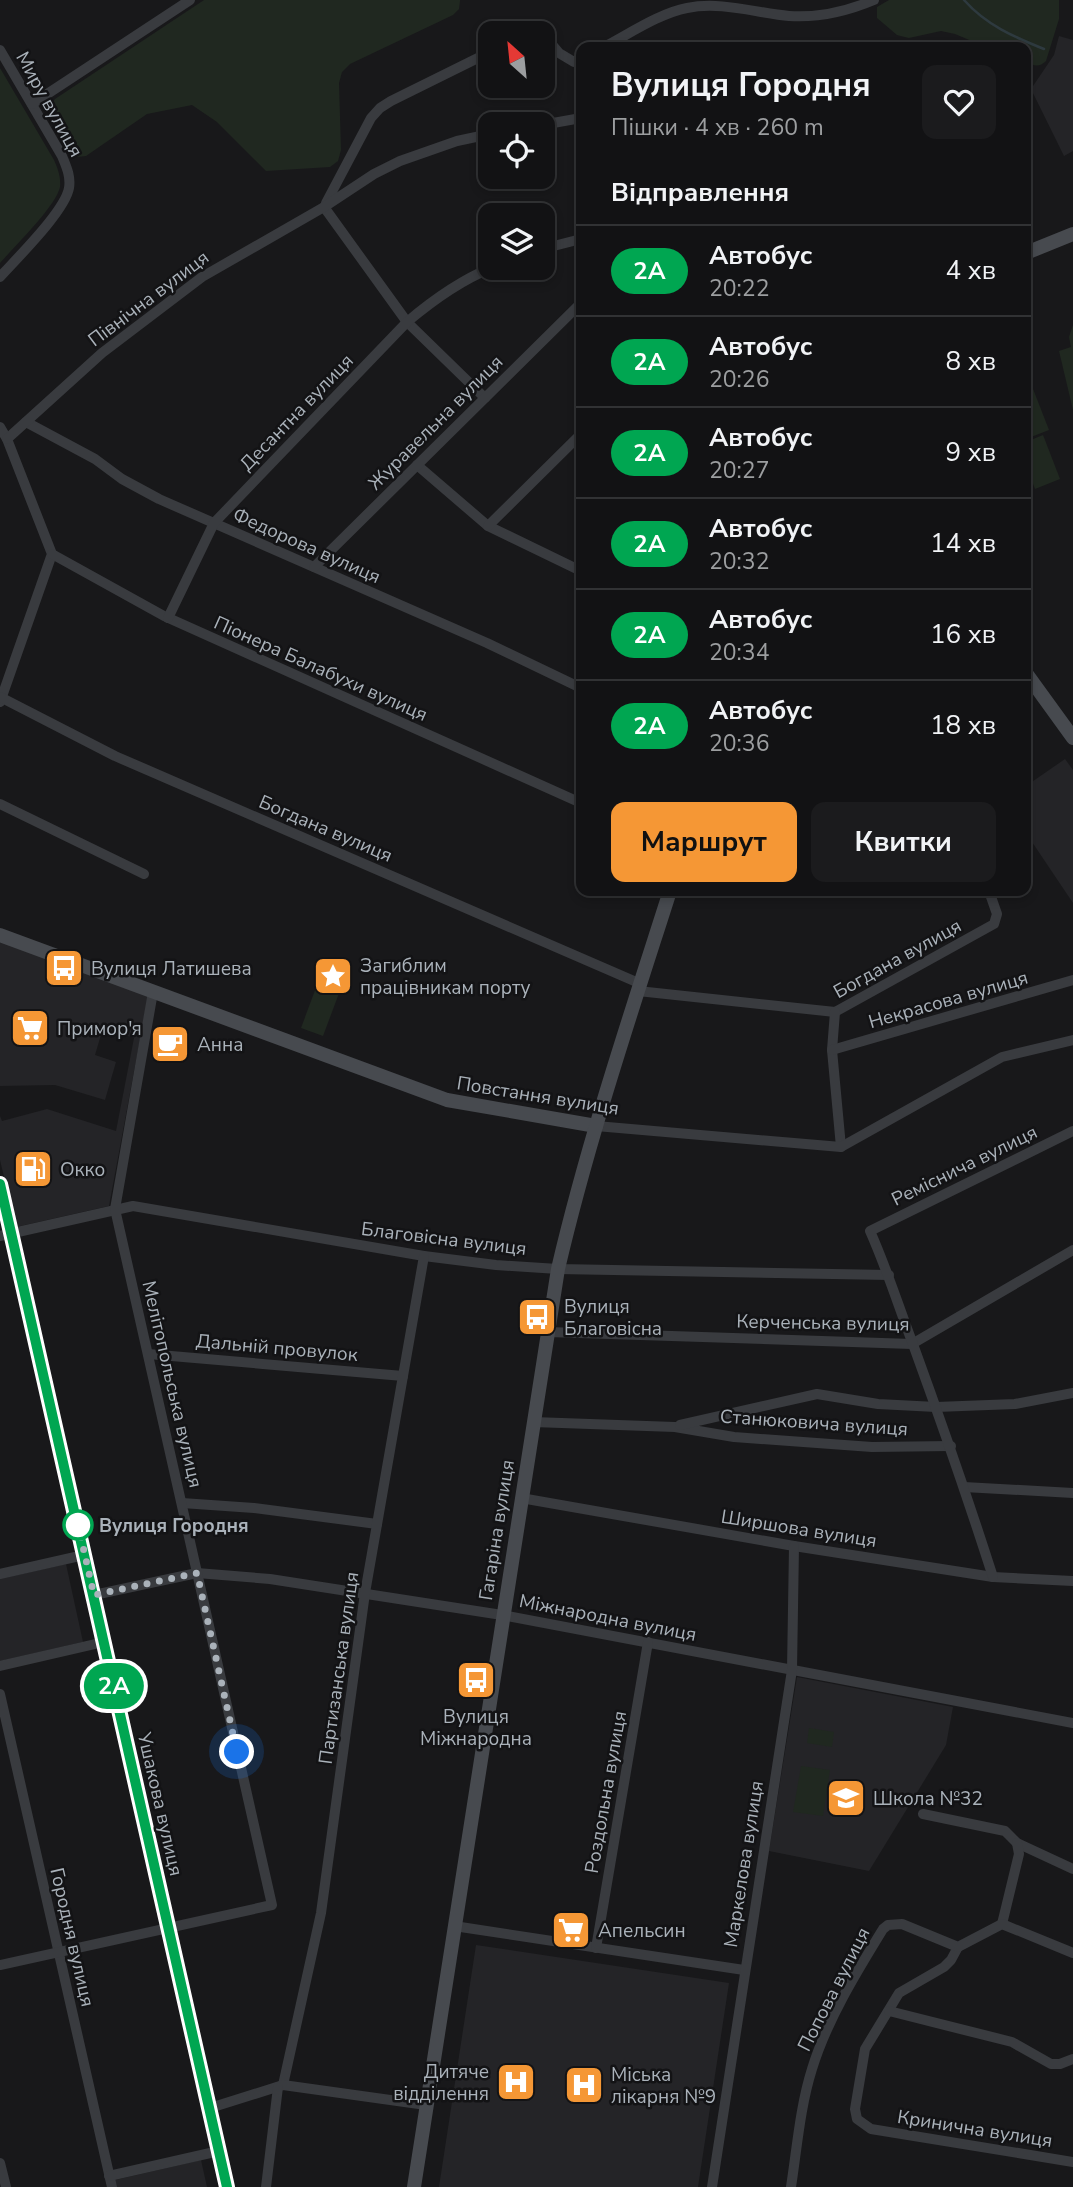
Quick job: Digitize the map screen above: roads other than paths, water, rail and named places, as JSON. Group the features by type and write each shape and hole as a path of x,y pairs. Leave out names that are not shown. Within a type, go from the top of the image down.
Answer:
{"street":[{"path":"32,104 190,0"},
{"path":"614,42 674,11 702,3 791,16 819,15 869,1"},
{"path":"555,48 576,61"},
{"name":"Миру вулиця","path":"0,50 69,172 69,189 62,205 0,277"},
{"path":"478,58 391,100 380,108 371,118 324,207 407,322 485,398"},
{"path":"555,123 576,119"},
{"name":"Північна вулиця","path":"7,439 102,353 202,277 400,161 447,144 478,137"},
{"path":"1031,251 1073,234"},
{"path":"555,246 576,240"},
{"name":"Десантна вулиця","path":"168,618 214,523 407,322 445,292 478,273"},
{"name":"Журавельна вулиця","path":"314,567 576,308"},
{"name":"Федорова вулиця","path":"26,422 95,459 122,479 159,499 487,643 576,686"},
{"path":"0,427 52,554 1,699"},
{"path":"488,526 576,439"},
{"path":"416,466 488,526 576,569"},
{"name":"Піонера Балабухи вулиця","path":"52,554 168,618 576,801"},
{"path":"1031,680 1073,738"},
{"name":"Богдана вулиця","path":"1,699 115,756 639,988 835,1012 994,924 997,914 991,896"},
{"path":"0,804 144,874"},
{"name":"Гагаріна вулиця","path":"414,2187 558,1269 575,1196 668,896"},
{"name":"Повстання вулиця","path":"0,935 447,1100 596,1126 841,1147"},
{"name":"Некрасова вулиця","path":"832,1050 1073,981"},
{"name":"Мелітопольська вулиця","path":"153,992 116,1209 272,1905 169,1928"},
{"path":"835,1012 832,1050 841,1147 1002,1057 1073,1040"},
{"name":"Реміснича вулиця","path":"889,1275 870,1231 1073,1131"},
{"name":"Ушакова вулиця","path":"0,1185 6,1235 94,1595 227,2187"},
{"name":"Благовісна вулиця","path":"6,1235 133,1206 424,1256 496,1265 558,1269 889,1275"},
{"name":"Керченська вулиця","path":"548,1332 912,1344 1073,1250"},
{"name":"Партизанська вулиця","path":"266,2187 281,2086 321,1913 365,1593 424,1256"},
{"path":"889,1275 951,1446 993,1577"},
{"name":"Дальній провулок","path":"148,1354 403,1376"},
{"name":"Станюковича вулиця","path":"675,1427 817,1394 869,1403 936,1408 1015,1404 1073,1393"},
{"name":"Станюковича вулиця","path":"533,1422 675,1427 733,1437 872,1447 951,1446"},
{"path":"964,1487 1073,1493"},
{"name":"Ширшова вулиця","path":"521,1498 794,1546 993,1577 1073,1581"},
{"path":"181,1503 254,1508 377,1524"},
{"name":"Маркелова вулиця","path":"712,2187 792,1670 794,1546"},
{"path":"0,1574 84,1555"},
{"name":"Міжнародна вулиця","path":"94,1595 197,1573 270,1579 502,1615 1073,1723"},
{"path":"0,1666 104,1642"},
{"name":"Роздольна вулиця","path":"596,1948 648,1642"},
{"name":"Городня вулиця","path":"0,1694 111,2182"},
{"path":"923,1814 1005,1831 1017,1843 1073,1869"},
{"path":"1017,1843 1019,1854 1002,1924 958,1947 944,1966 900,1993 889,2011 1012,2042 1051,2064 1073,2059"},
{"name":"Попова вулиця","path":"791,2187 805,2096 820,2045 883,1930 888,1925 902,1924 958,1947"},
{"path":"1002,1924 1073,1953"},
{"path":"454,1926 744,1970"},
{"path":"0,1965 169,1928"},
{"name":"Кринична вулиця","path":"889,2011 865,2049 855,2109 857,2119 871,2129 1073,2161"},
{"path":"209,2108 281,2086 426,2105"},
{"path":"111,2182 219,2151"},
{"path":"0,2162 6,2187"}],"waterway":[{"path":"964,0 991,23 1028,42"},
{"path":"1031,43 1044,49"}],"place":[{"name":"Вулиця Латишева","path":"64,968"},
{"name":"Загиблим працівникам порту","path":"333,976"},
{"name":"Примор'я","path":"30,1028"},
{"name":"Анна","path":"170,1044"},
{"name":"Окко","path":"33,1169"},
{"name":"Вулиця Благовісна","path":"537,1317"},
{"name":"Вулиця Городня","path":"78,1525"},
{"name":"Вулиця Міжнародна","path":"476,1680"},
{"name":"Школа №32","path":"846,1798"},
{"name":"Апельсин","path":"571,1930"},
{"name":"Дитяче відділення","path":"516,2082"},
{"name":"Міська лікарня №9","path":"584,2085"}]}
